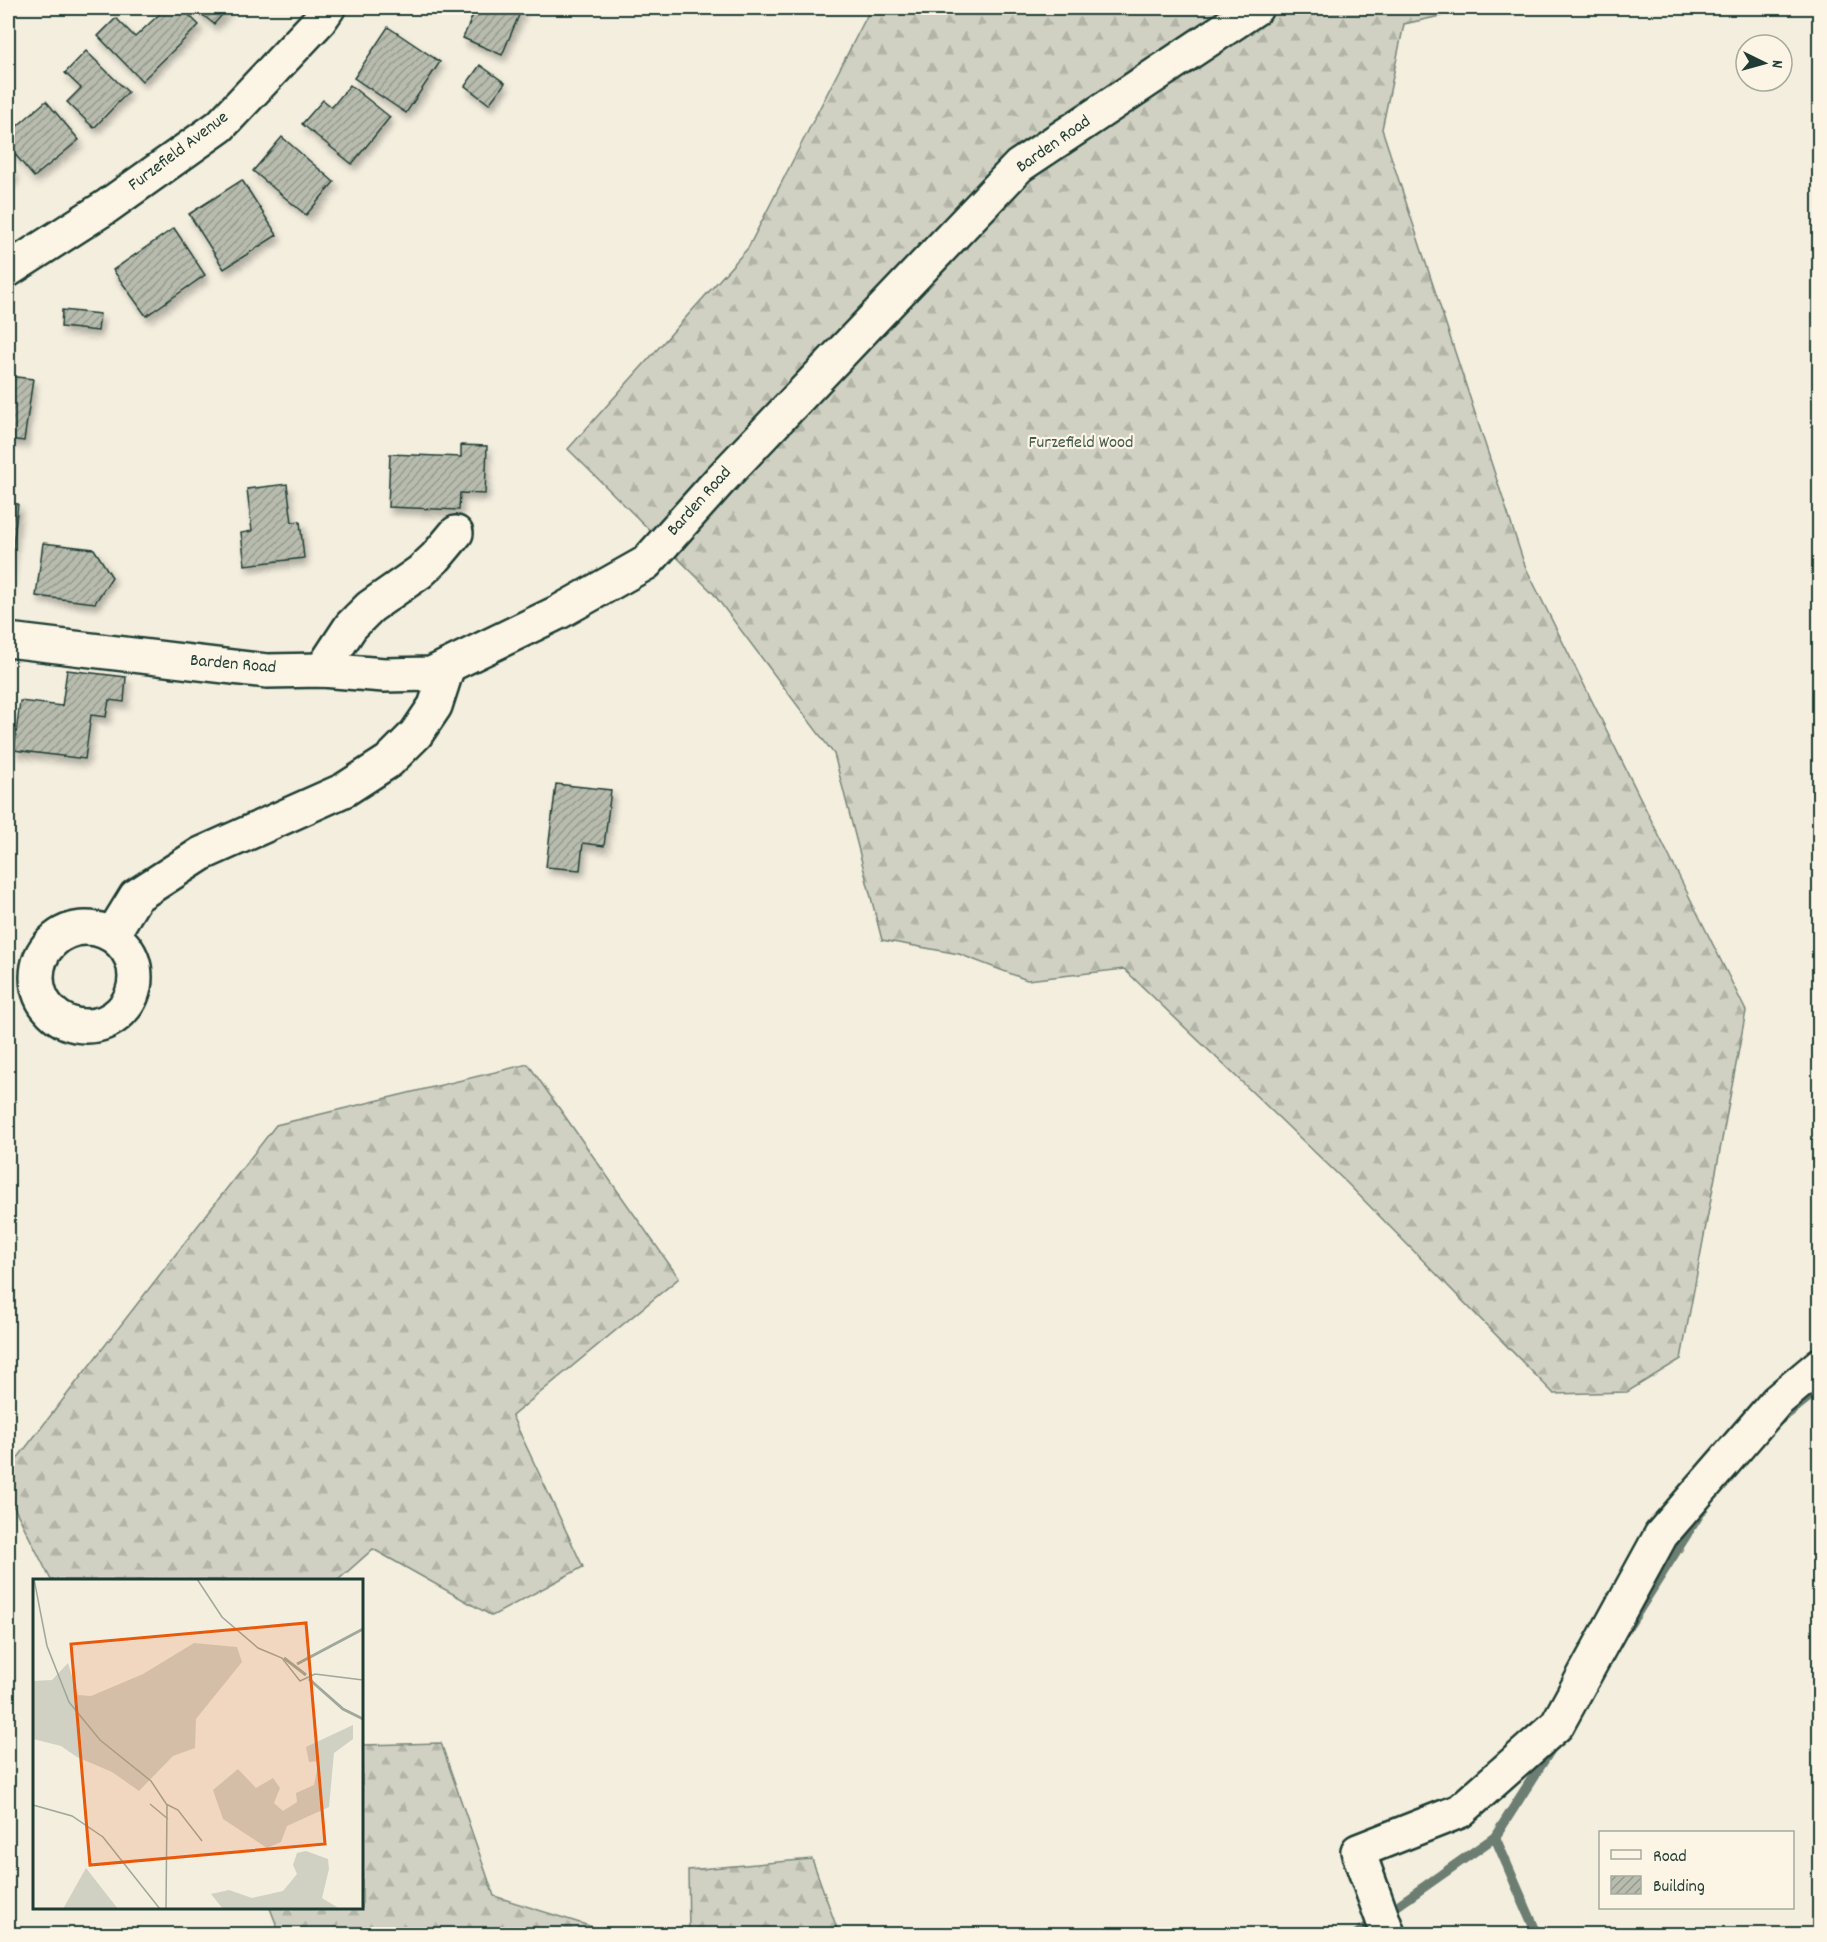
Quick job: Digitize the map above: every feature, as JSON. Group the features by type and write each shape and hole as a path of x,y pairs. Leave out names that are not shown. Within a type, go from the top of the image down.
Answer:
{"street":[{"name":"Furzefield Avenue","path":"8,270 106,207 220,126 319,21 328,8"},
{"name":"Barden Road","path":"8,640 267,670 322,670 384,675 431,674 559,612 646,563 721,479 1019,166 1256,8"},
{"path":"322,670 351,626 370,607 420,572 456,533"},
{"path":"112,935 136,896 201,854 344,790 389,761 416,734 435,706 448,666"},
{"path":"1388,1935 1358,1851 1460,1811 1557,1725 1661,1535 1777,1401 1820,1365"}],"green space":[{"name":"Furzefield Wood","path":"871,8 1477,8 1404,24 1382,129 1525,566 1746,1011 1681,1359 1627,1392 1554,1394 1348,1184 1124,969 1027,980 959,954 882,940 834,754 713,593 568,449 748,248"},
{"path":"528,1064 679,1278 512,1416 583,1567 492,1616 373,1549 339,1579 50,1579 12,1503 13,1464 276,1125"},
{"path":"441,1743 494,1896 615,1934 280,1934 270,1909 363,1909 363,1745"},
{"path":"812,1859 839,1934 689,1934 688,1870"}],"building":[{"path":"166,8 182,8 199,25 142,81 98,36 116,18 135,37"},
{"path":"194,8 228,8 214,24"},
{"path":"476,8 522,8 502,55 463,38"},
{"path":"388,27 440,62 406,113 354,78"},
{"path":"86,51 128,92 94,128 67,102 81,88 65,73"},
{"path":"480,65 505,83 489,104 465,86"},
{"path":"350,85 390,117 352,164 302,124 323,100 332,107"},
{"path":"46,101 79,140 34,177 8,146 8,134"},
{"path":"282,137 334,182 306,215 253,171"},
{"path":"8,166 15,174 8,182"},
{"path":"242,180 277,235 224,269 189,214"},
{"path":"174,228 205,275 146,316 113,270"},
{"path":"62,310 100,314 98,331 61,327"},
{"path":"8,376 33,379 24,441 8,439"},
{"path":"461,445 487,446 485,494 460,493 459,510 388,507 390,454 461,457"},
{"path":"287,484 292,522 300,521 304,558 245,565 241,533 252,531 247,489"},
{"path":"8,503 18,504 8,591"},
{"path":"43,543 94,549 112,577 95,603 36,596"},
{"path":"67,670 126,677 124,702 109,700 106,717 91,715 85,759 14,750 20,701 62,706"},
{"path":"556,784 611,790 604,846 583,843 580,870 546,867"}],"waterway":[{"path":"1777,1422 1820,1388"},
{"path":"1630,1624 1704,1507"},
{"path":"1357,1934 1495,1837 1553,1746"},
{"path":"1495,1837 1537,1934"}]}
